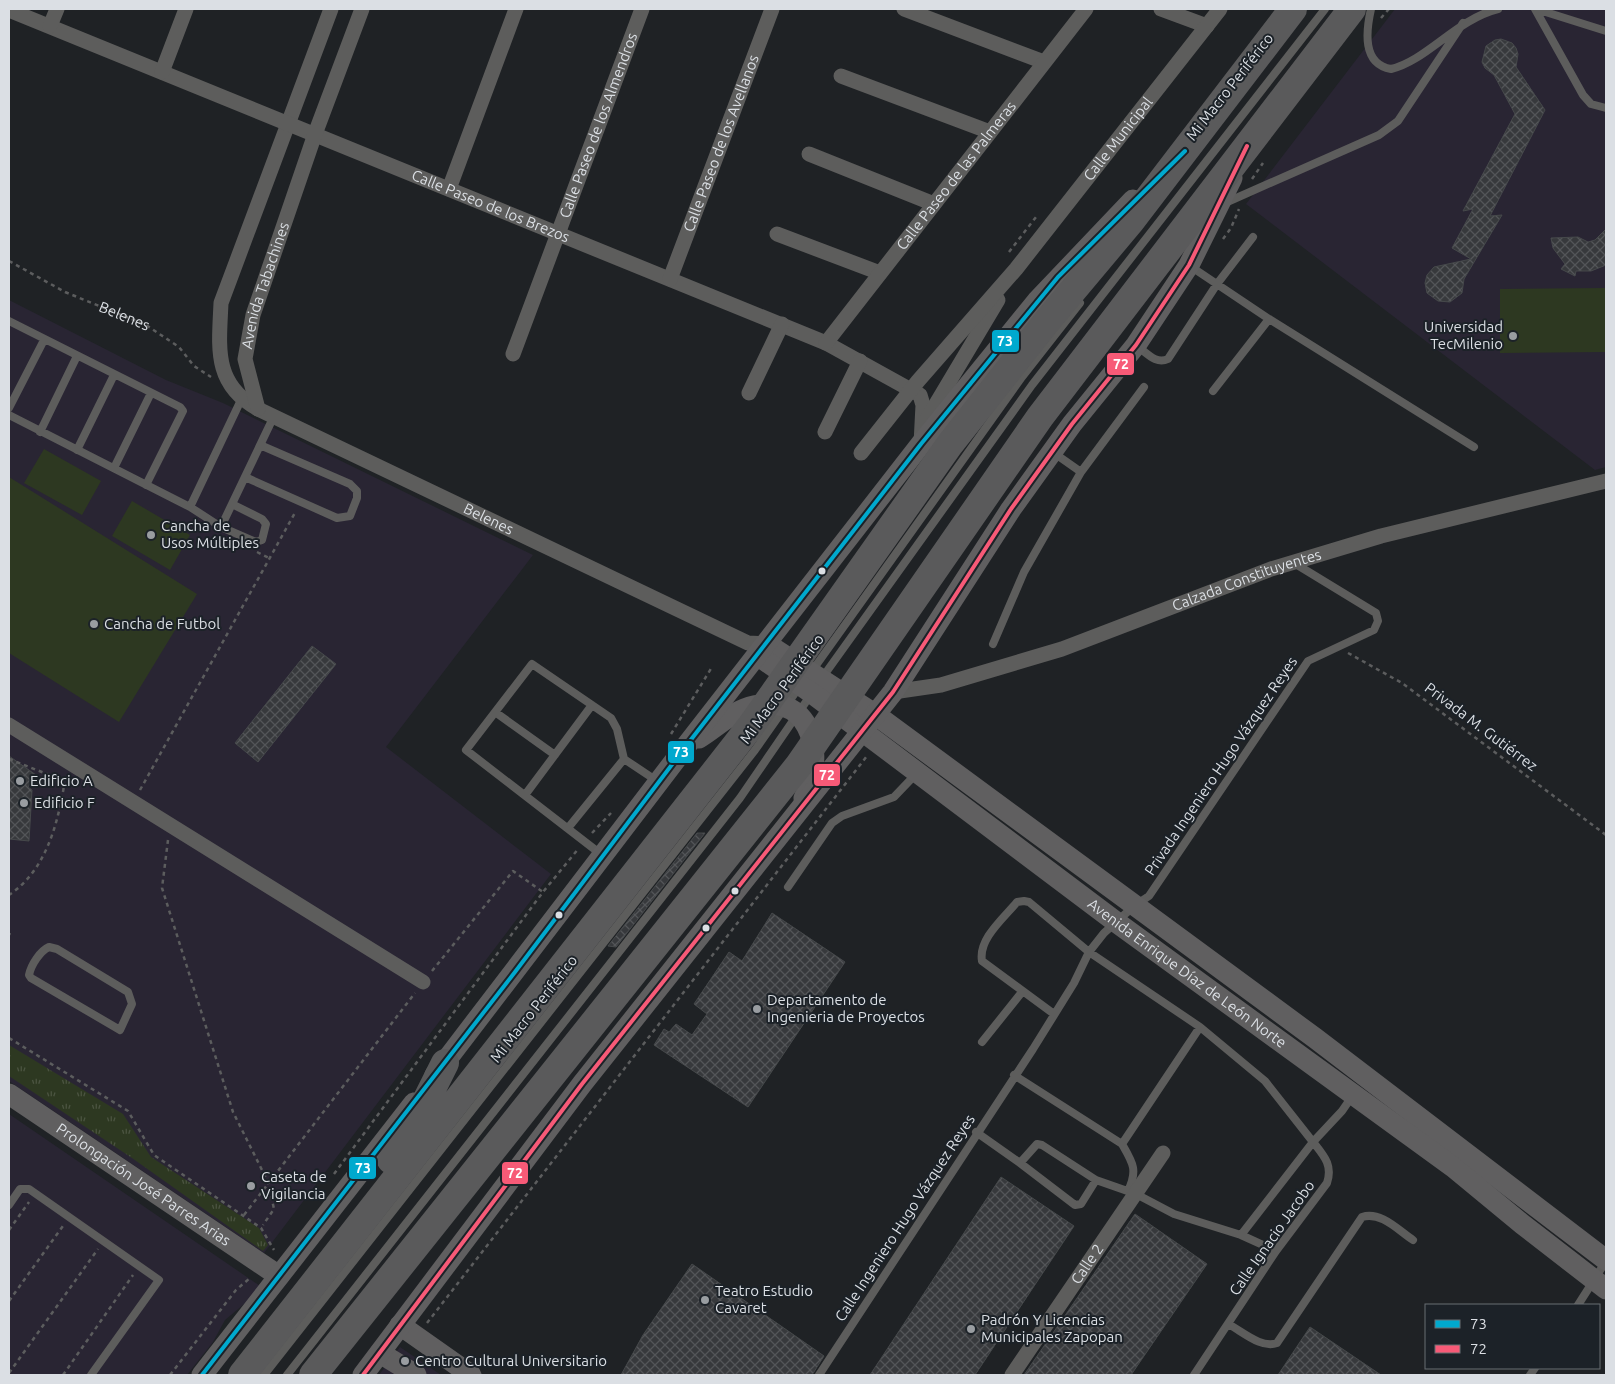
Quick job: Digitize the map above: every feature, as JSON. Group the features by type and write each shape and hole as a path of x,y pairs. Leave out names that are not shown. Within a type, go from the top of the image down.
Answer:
{"highway":[{"path":"242,1375 750,727 950,444 1185,151 1293,9"},
{"path":"313,1375 800,765 1040,417 1352,9"},
{"path":"228,1375 293,1285 386,1167 419,1115 445,1063"}],"main road":[{"path":"363,1375 582,1084 793,820 865,720 892,692 1011,509 1052,452 1136,345 1189,265 1247,146"},
{"path":"202,1375 604,856 659,782 676,744 762,650 922,435 1058,277 1185,151"},
{"name":"Avenida Enrique Díaz de León Norte","path":"762,650 1134,906 1360,1085 1453,1167 1600,1284"},
{"path":"676,744 744,709 776,705 787,708 806,723 812,733 816,758 809,788 793,820"},
{"name":"Avenida Enrique Díaz de León Norte","path":"865,720 918,773 1116,922 1360,1085 1606,1261"},
{"name":"Prolongación José Parres Arias","path":"9,1094 279,1276"},
{"path":"400,1325 471,1375"},
{"path":"380,1353 416,1375"}],"street":[{"path":"50,26 57,9"},
{"path":"162,72 186,9"},
{"name":"Avenida Tabachines","path":"258,409 241,400 229,386 219,347 221,303 332,9"},
{"name":"Avenida Tabachines","path":"258,409 245,359 253,315 315,134 362,9"},
{"path":"449,189 516,9"},
{"name":"Calle Paseo de los Almendros","path":"512,354 642,9"},
{"name":"Calle Paseo de los Avellanos","path":"670,279 772,9"},
{"path":"904,9 1044,62"},
{"name":"Calle Paseo de las Palmeras","path":"826,343 1086,9"},
{"path":"1161,9 1207,26"},
{"name":"Calle Municipal","path":"861,453 911,388 1016,269 1220,9"},
{"name":"Calle Paseo de los Brezos","path":"9,10 782,324 826,343 911,388"},
{"path":"841,76 990,132"},
{"path":"809,154 934,204"},
{"path":"777,234 880,273"},
{"name":"Calle Municipal","path":"922,435 1016,269"},
{"path":"749,393 782,324"},
{"path":"825,432 860,361"},
{"path":"911,388 920,395 923,405 922,435"},
{"name":"Belenes","path":"258,409 762,650"},
{"name":"Calzada Constituyentes","path":"892,692 959,680 1062,649 1293,562 1380,536 1606,481"},
{"path":"9,725 423,982"},
{"name":"Calle 2","path":"1012,1375 1132,1193 1163,1153"}],"lane":[{"name":"Mi Macro Periférico","path":"287,1375 740,798 865,616 1026,393 1325,9"},
{"path":"1372,9 1368,26 1370,54 1378,64 1391,68 1411,60 1464,23 1498,9"},
{"path":"1536,9 1606,31"},
{"path":"1536,9 1583,95 1591,104 1606,108"},
{"path":"1219,206 1379,135 1398,122 1464,23"},
{"path":"1136,345 1157,361 1162,362 1168,359 1252,237"},
{"path":"1189,265 1269,318 1474,447"},
{"name":"Mi Macro Periférico","path":"264,1375 755,750 1022,377 1083,299"},
{"path":"1213,391 1269,318"},
{"path":"9,321 180,407 183,411 146,485"},
{"path":"9,408 44,340"},
{"path":"40,432 77,356"},
{"path":"77,450 114,375"},
{"path":"993,644 1024,572 1081,472 1144,387"},
{"path":"114,468 150,393"},
{"path":"190,507 241,400"},
{"path":"9,415 190,507 221,527 256,542 262,540 266,524 262,518 232,504"},
{"path":"221,527 274,416"},
{"path":"245,477 337,518 350,516 357,498 357,491 350,484 260,445"},
{"path":"1052,452 1081,472"},
{"name":"Privada Ingeniero Hugo Vázquez Reyes","path":"1054,1014 1074,983 1090,952 1104,933 1134,906 1149,896 1308,661 1374,630 1378,621 1376,613 1293,562"},
{"path":"604,856 466,750 532,664 611,718 624,759 659,782"},
{"path":"525,795 592,705"},
{"path":"495,712 555,755"},
{"path":"568,828 624,759"},
{"path":"788,887 832,823 842,816 894,797 918,773"},
{"path":"1054,1014 982,961 980,953 983,944 1018,902 1024,900 1029,902 1090,952 1200,1027 1266,1081 1313,1142"},
{"path":"49,947 57,949 128,992 132,1004 120,1030 31,978 30,970 43,950 49,947"},
{"path":"982,1042 1022,992"},
{"name":"Calle Ingeniero Hugo Vázquez Reyes","path":"819,1375 1054,1014"},
{"path":"1122,1144 1200,1027"},
{"path":"1014,1076 1122,1144 1132,1161 1134,1177 1132,1193"},
{"path":"1240,1235 1313,1142 1342,1111 1360,1085"},
{"path":"976,1132 1075,1205 1081,1204 1096,1180"},
{"name":"Calle Ignacio Jacobo","path":"1194,1375 1276,1251 1327,1183 1331,1172 1329,1163 1313,1142"},
{"path":"1020,1163 1037,1144 1096,1180 1132,1193 1174,1214 1240,1235 1276,1251"},
{"path":"9,1205 20,1189 29,1189 159,1280 91,1375"},
{"path":"1228,1324 1262,1343 1270,1346 1277,1343 1362,1217 1370,1215 1380,1217 1412,1240"},
{"path":"1579,1304 1600,1284 1606,1261"}],"path":[{"path":"1008,252 1038,215"},
{"name":"Belenes","path":"9,261 65,292 146,325 179,348 194,366 204,374 229,386"},
{"path":"134,802 300,502"},
{"name":"Privada M. Gutiérrez","path":"1336,647 1402,683 1606,835"},
{"path":"676,744 712,667"},
{"path":"9,759 52,776 64,786 54,829 43,858 27,880 9,895"},
{"path":"330,1180 543,892 585,841 616,808"},
{"path":"176,829 166,842 162,888 233,1112 268,1182 274,1208 263,1225"},
{"path":"244,1215 423,982 513,871 543,892"},
{"path":"9,1038 128,1110 154,1155 261,1228 274,1250"},
{"path":"17,1194 36,1207"},
{"path":"9,1230 30,1202"},
{"path":"55,1221 70,1231"},
{"path":"9,1301 63,1226"},
{"path":"92,1245 106,1255"},
{"path":"9,1373 98,1249"},
{"path":"63,1375 134,1276 128,1271"},
{"path":"170,1375 236,1290 253,1276"}],"shaded area":[{"name":"Universidad TecMilenio","path":"1395,9 1606,9 1606,467 1595,470 1246,204"},
{"path":"9,300 166,380 223,403 533,555 386,747 551,874 264,1253 9,1081"},
{"path":"9,1114 263,1288 225,1320 213,1342 187,1375 9,1375"},
{"name":"Centro Cultural Universitario","path":"400,1347 441,1375 379,1375"}],"green space":[{"path":"1606,288 1606,352 1500,353 1500,289"},
{"path":"44,449 101,481 82,515 24,483"},
{"name":"Cancha de Futbol","path":"9,477 197,594 119,722 9,653"},
{"name":"Cancha de Usos Múltiples","path":"132,501 190,535 170,570 112,536"},
{"path":"9,1045 123,1114 151,1157 259,1228 268,1245 263,1251 132,1158 9,1076"}],"building":[{"path":"1501,39 1512,43 1516,48 1518,54 1516,67 1545,110 1490,216 1502,215 1464,279 1462,293 1450,302 1438,301 1427,293 1425,283 1427,275 1434,267 1471,259 1452,248 1473,209 1463,211 1515,114 1494,75 1485,68 1482,62 1486,46 1495,40"},
{"path":"1606,229 1606,265 1591,271 1576,271 1575,276 1561,269 1565,264 1553,248 1551,238 1578,237 1588,242 1595,240"},
{"path":"312,646 336,664 258,762 235,743"},
{"path":"9,756 36,775 28,787 32,790 29,841 9,839"},
{"path":"697,833 705,833 616,947 608,946"},
{"name":"Departamento de Ingenieria de Proyectos","path":"772,913 845,962 748,1107 654,1045 664,1029 669,1032 676,1024 692,1035 707,1014 694,1004 729,952 742,961"},
{"path":"1001,1177 1074,1226 975,1375 870,1375"},
{"path":"1135,1214 1207,1264 1131,1375 1024,1375"},
{"name":"Teatro Estudio Cavaret","path":"692,1264 824,1356 812,1375 621,1375 643,1335"},
{"path":"1310,1327 1381,1375 1278,1375"}],"transit line":[{"name":"72","path":"363,1375 582,1084 893,692 1011,509 1072,424 1136,345 1189,265 1247,146"},
{"name":"73","path":"202,1375 921,444 1058,277 1185,151"}],"place":[{"name":"Universidad TecMilenio","path":"1513,336"},
{"name":"Cancha de Usos Múltiples","path":"151,535"},
{"name":"Cancha de Futbol","path":"94,624"},
{"name":"Edificio A","path":"20,781"},
{"name":"Edificio F","path":"24,803"},
{"name":"Departamento de Ingenieria de Proyectos","path":"757,1009"},
{"name":"Caseta de Vigilancia","path":"251,1186"},
{"name":"Teatro Estudio Cavaret","path":"705,1300"},
{"name":"Padrón Y Licencias Municipales Zapopan","path":"971,1329"},
{"name":"Centro Cultural Universitario","path":"405,1361"}]}
